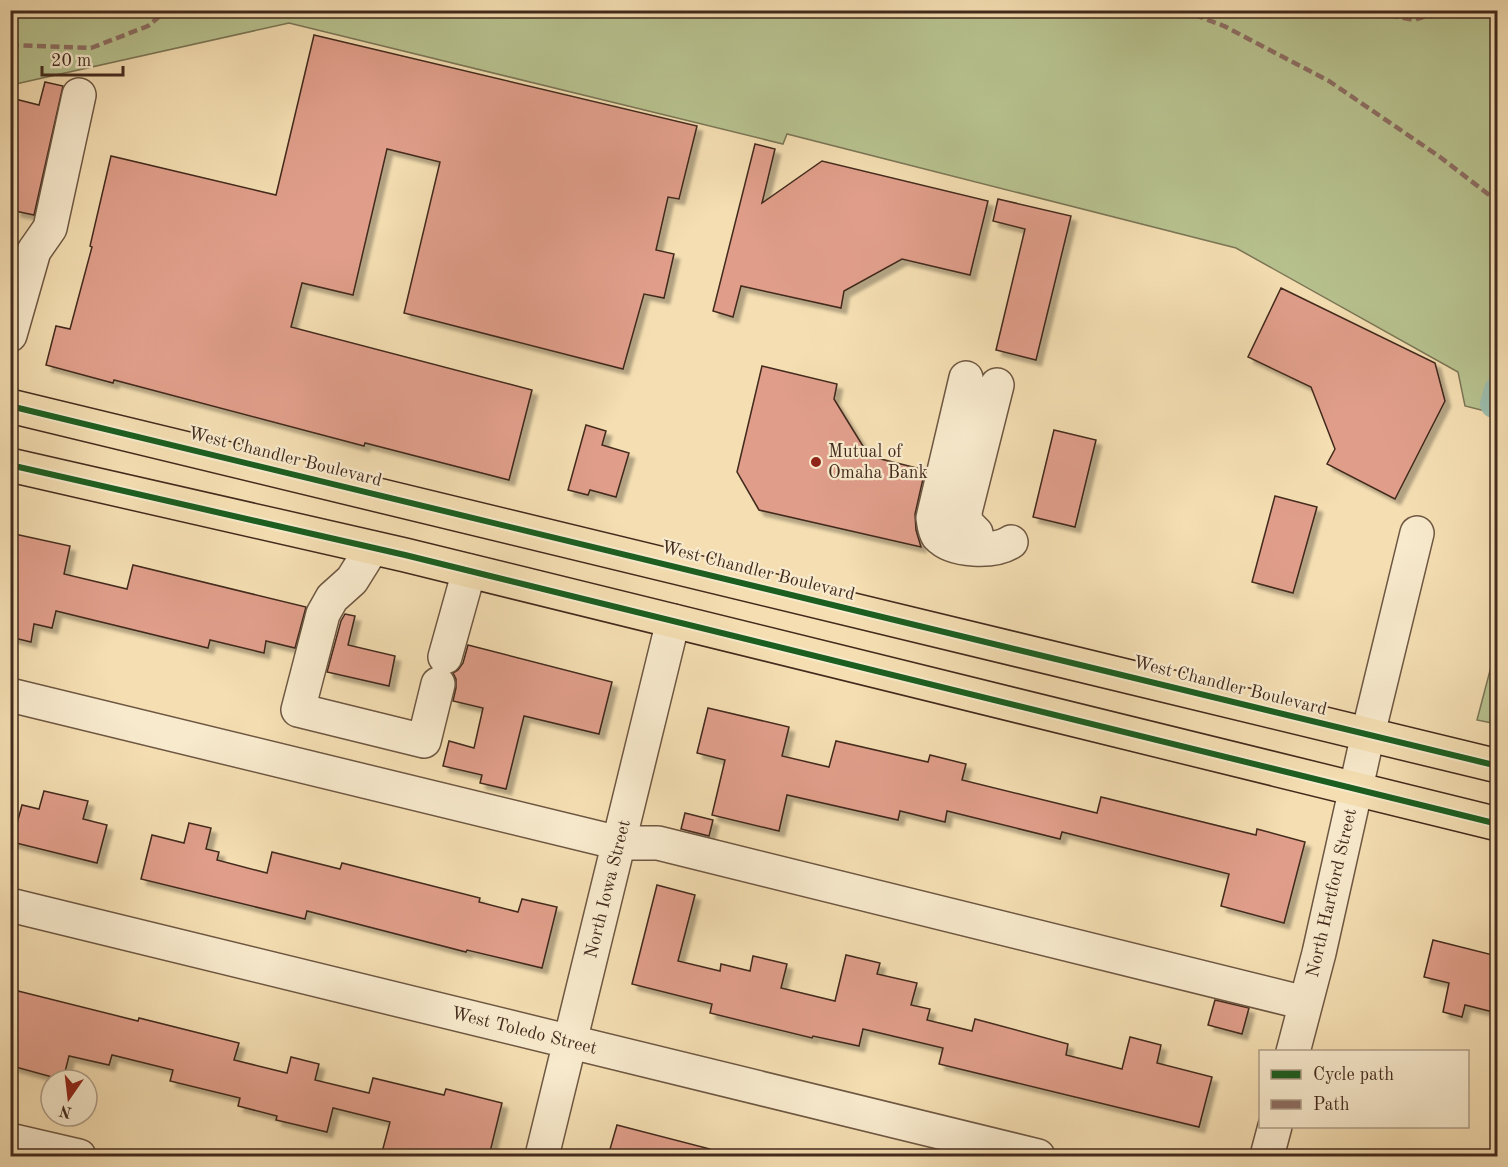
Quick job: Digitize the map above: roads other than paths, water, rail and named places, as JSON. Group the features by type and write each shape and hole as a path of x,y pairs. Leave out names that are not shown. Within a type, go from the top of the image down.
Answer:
{"main road":[{"name":"West Chandler Boulevard","path":"10,406 1497,766"},
{"path":"10,465 469,571 1497,824"}],"street":[{"path":"10,335 22,245 50,228 79,95"},
{"path":"981,381 950,511 951,520 960,529 976,533 1012,534 1001,548 971,549 949,543 938,535 934,527 933,518 981,381"},
{"name":"North Hartford Street","path":"1293,1050 1319,953 1368,734 1417,533"},
{"path":"372,548 352,580 332,598 322,614 298,710 424,741 469,571"},
{"name":"North Iowa Street","path":"542,1156 673,621"},
{"path":"10,695 619,843 658,843 1305,1003"},
{"name":"West Toledo Street","path":"10,905 1038,1156"},
{"path":"1267,1156 1274,1128"},
{"path":"10,1140 78,1156"}],"waterway":[{"path":"1494,404 1498,390"}],"place":[{"name":"Mutual of Omaha Bank","path":"816,462"}]}
